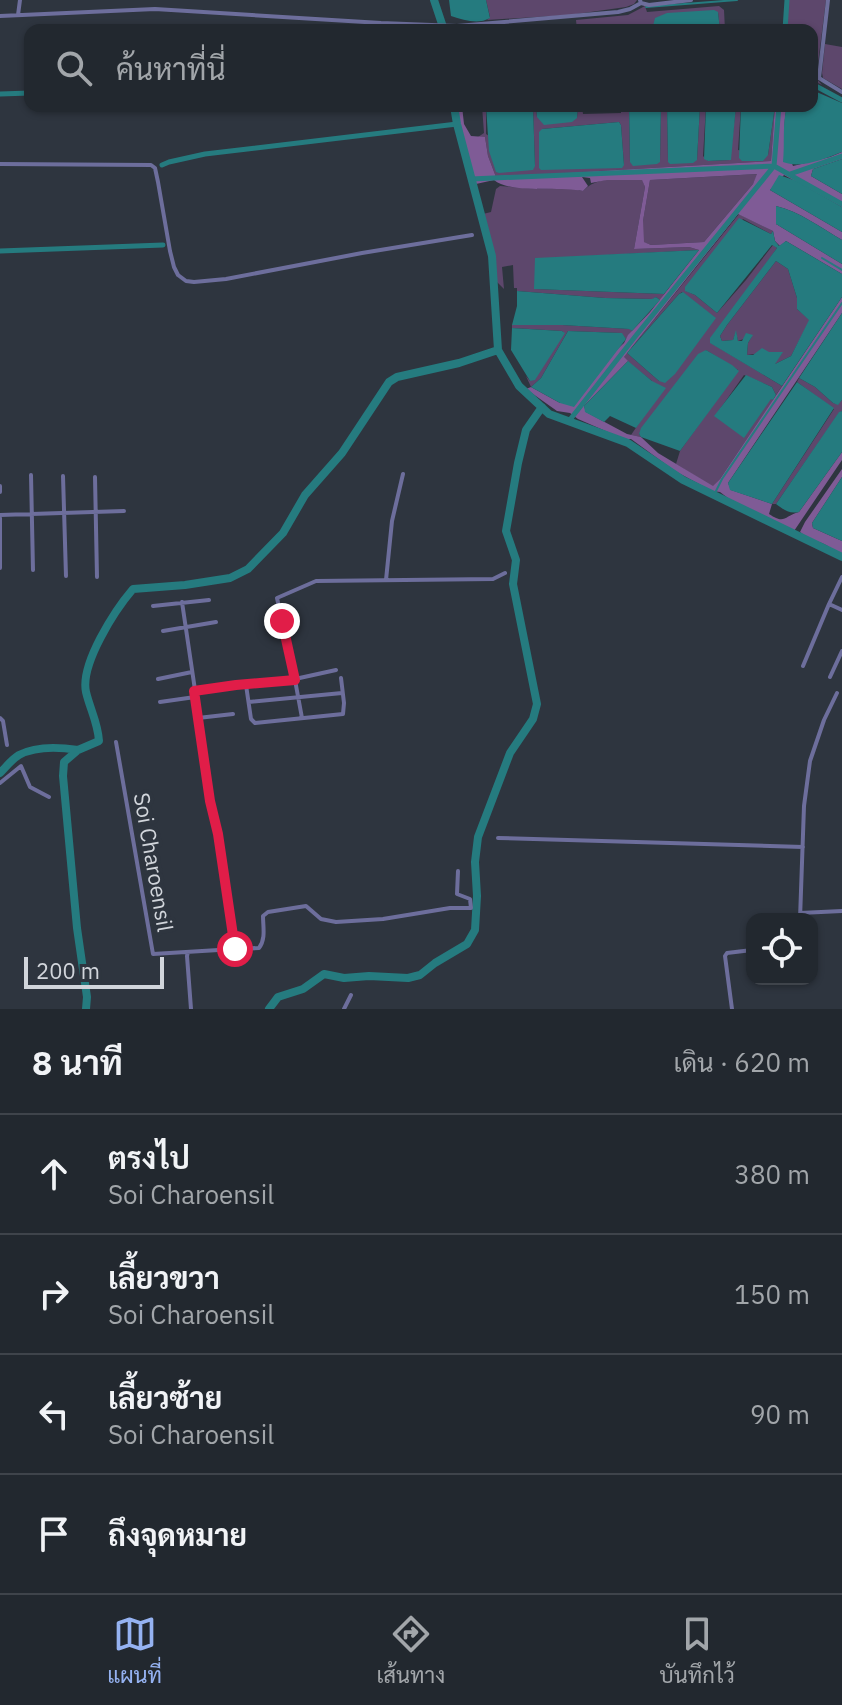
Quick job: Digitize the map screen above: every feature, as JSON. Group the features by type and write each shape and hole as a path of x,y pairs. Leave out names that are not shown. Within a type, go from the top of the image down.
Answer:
{"street":[{"path":"18,15 20,0"},
{"path":"480,24 618,12 630,9 641,1 649,5 691,0"},
{"path":"828,0 819,78 842,92"},
{"path":"0,16 155,9 411,24"},
{"path":"0,164 151,165 155,168 174,267 182,278 194,282 472,235"},
{"path":"386,580 392,521 403,474"},
{"path":"31,475 33,570"},
{"path":"63,476 66,576"},
{"path":"95,477 97,577"},
{"path":"0,568 0,517 124,511"},
{"path":"302,718 277,598 311,582 493,579 505,573"},
{"path":"803,666 842,577"},
{"path":"153,606 209,600"},
{"path":"182,602 235,949 261,946 263,916 268,912 307,906 319,919 337,922 470,908 471,900 457,894 458,871"},
{"path":"829,604 842,610"},
{"path":"163,631 216,622"},
{"path":"830,677 842,651"},
{"path":"195,690 295,680 336,670"},
{"path":"158,679 192,672"},
{"path":"246,685 254,722 343,714 341,678"},
{"path":"249,702 343,692"},
{"path":"800,913 804,806 810,761 837,693"},
{"path":"160,702 195,697"},
{"path":"198,718 233,714"},
{"path":"0,718 7,745"},
{"name":"Soi Charoensil","path":"116,742 153,954 235,949"},
{"path":"0,783 21,766 30,787 49,797"},
{"path":"498,838 803,847"},
{"path":"818,914 842,911"},
{"path":"732,1009 725,955 746,951"},
{"name":"Soi Charoensil","path":"188,952 191,1009"},
{"path":"344,1009 351,995"}],"shaded area":[{"path":"486,0 637,0 626,7 569,15 487,20 490,17"},
{"path":"786,0 826,0 818,63 818,24 784,24"},
{"path":"645,6 647,12 719,6 724,10 725,24 719,24 718,12 661,24 576,24 576,20 628,15"},
{"path":"825,44 842,47 842,89 823,78"},
{"path":"457,112 463,112 464,124 471,136 485,137 496,177 771,161 775,112 786,112 785,136 793,166 842,152 842,159 813,169 811,176 842,194 842,207 784,175 770,190 842,232 842,240 801,216 776,206 776,224 842,264 842,274 786,241 780,246 775,241 773,231 738,214 624,357 628,361 584,406 586,412 627,434 641,437 658,453 713,486 842,297 842,313 728,483 731,490 772,504 769,514 784,519 799,512 842,452 842,460 794,531 675,471 631,439 624,439 570,413 557,411 526,389 531,387 560,403 624,343 699,250 689,247 634,249 645,187 642,180 591,183 590,178 582,177 588,186 583,191 511,187 494,180 476,184","holes":["757,174 753,184 704,242 651,245 644,242 643,221 650,180"]},
{"path":"482,112 486,112 486,134 535,166 533,112 537,112 537,117 577,118 578,112 629,112 630,162 660,161 661,112 667,112 668,162 697,160 700,112 706,112 703,156 708,161 730,160 735,112 741,112 738,150 768,155 775,112 771,161 496,177 485,137 478,137 484,133","holes":["619,122 624,165 542,129"]},
{"path":"758,174 704,242 651,245 643,242 650,180"},
{"path":"642,179 645,187 634,249 689,247 699,250 535,259 535,289 664,294 660,300 656,297 605,298 517,291 514,288 513,265 502,267 504,289 496,281 495,263 483,214 491,212 496,189 500,186 583,191 603,180"},
{"path":"739,214 773,231 771,234 743,219 686,291 717,313 773,245 777,248 711,343 782,386 776,395 772,387 744,375 715,416 771,398 773,400 713,487 676,464 680,451 738,370 706,350 639,434 641,437 631,435 646,413 652,381 623,358 627,353 659,381 715,318 682,292 632,347"},
{"path":"776,261 788,269 797,298 797,309 810,320 791,356 773,365 782,353 747,355 752,336 738,341 736,332 733,340 722,341 720,336"},
{"path":"512,325 562,325 632,331 626,339 621,333 568,331 541,378 531,387 526,376 530,381 564,333 512,328"},
{"path":"799,378 833,403 838,404 842,400 842,411 776,504 772,504 834,409 797,382"},
{"path":"842,469 842,477 812,523 813,528 842,541 842,554 800,532"}],"water":[{"path":"449,0 486,0 490,18 476,21 451,16"},
{"path":"714,10 718,12 719,24 654,24 655,18 667,13"},
{"path":"818,93 842,103 842,152 805,164 783,162 786,112 818,112"},
{"path":"486,112 533,112 533,170 496,172 489,151"},
{"path":"537,112 578,112 577,118 572,122 544,125"},
{"path":"629,112 661,112 660,162 633,166 630,162"},
{"path":"667,112 700,112 697,160 693,163 668,162"},
{"path":"706,112 735,112 731,160 704,159"},
{"path":"741,112 774,112 768,155 763,161 742,161 739,158"},
{"path":"619,122 622,168 539,168 539,132 542,129"},
{"path":"842,159 842,194 811,176 813,169"},
{"path":"779,175 797,181 842,207 842,232 770,190"},
{"path":"776,206 801,216 842,240 842,264 776,224"},
{"path":"739,218 771,234 773,231 779,246 786,241 842,274 842,297 782,386 710,343 710,338 777,248 772,245 717,313 685,291","holes":["776,261 788,269 797,298 797,309 809,320 791,356 775,364 783,352 769,352 762,348 753,355 747,355 748,343 753,335 746,333 742,341 738,341 736,330 733,340 722,341 720,336 727,325"]},
{"path":"699,250 664,294 534,289 535,258"},
{"path":"517,291 605,298 656,297 660,300 632,331 562,325 512,325"},
{"path":"683,292 716,318 665,383 627,353"},
{"path":"842,313 842,400 838,405 799,378"},
{"path":"512,328 565,333 535,380 530,381 511,350"},
{"path":"568,331 622,333 626,339 574,407 531,387 541,378"},
{"path":"706,350 739,371 680,451 641,437 641,428 698,354"},
{"path":"628,361 652,381 666,388 636,428 610,416 604,422 585,412 584,406"},
{"path":"746,375 772,387 776,395 744,438 714,416"},
{"path":"797,382 834,408 772,504 730,490 728,483"},
{"path":"842,411 842,452 799,512 784,510 776,504"},
{"path":"842,477 842,541 813,528 812,523"}],"waterway":[{"path":"434,0 442,24"},
{"path":"646,7 737,0"},
{"path":"785,24 787,0"},
{"path":"818,87 842,100"},
{"path":"0,94 24,93"},
{"path":"455,112 492,256 498,350 519,386 549,414 628,443 683,480 842,557"},
{"path":"569,421 774,166 778,112"},
{"path":"162,165 205,154 457,124"},
{"path":"790,174 842,156"},
{"path":"471,179 774,166 842,204"},
{"path":"0,251 163,245"},
{"path":"822,258 842,270"},
{"path":"714,495 842,303"},
{"path":"86,1009 64,762 78,750 99,741 86,692 86,680 93,653 117,610 133,589 230,578 248,569 283,533 305,495 342,453 389,382 397,377 459,363 498,350"},
{"path":"269,1009 278,997 303,989 324,974 344,978 408,978 420,975 467,944 475,930 478,837 510,753 533,719 537,704 513,584 516,560 506,531 526,430 542,407"},
{"path":"0,773 26,752 48,748 78,750"}],"route":[{"path":"235,949 194,691 295,680 282,621"}]}
